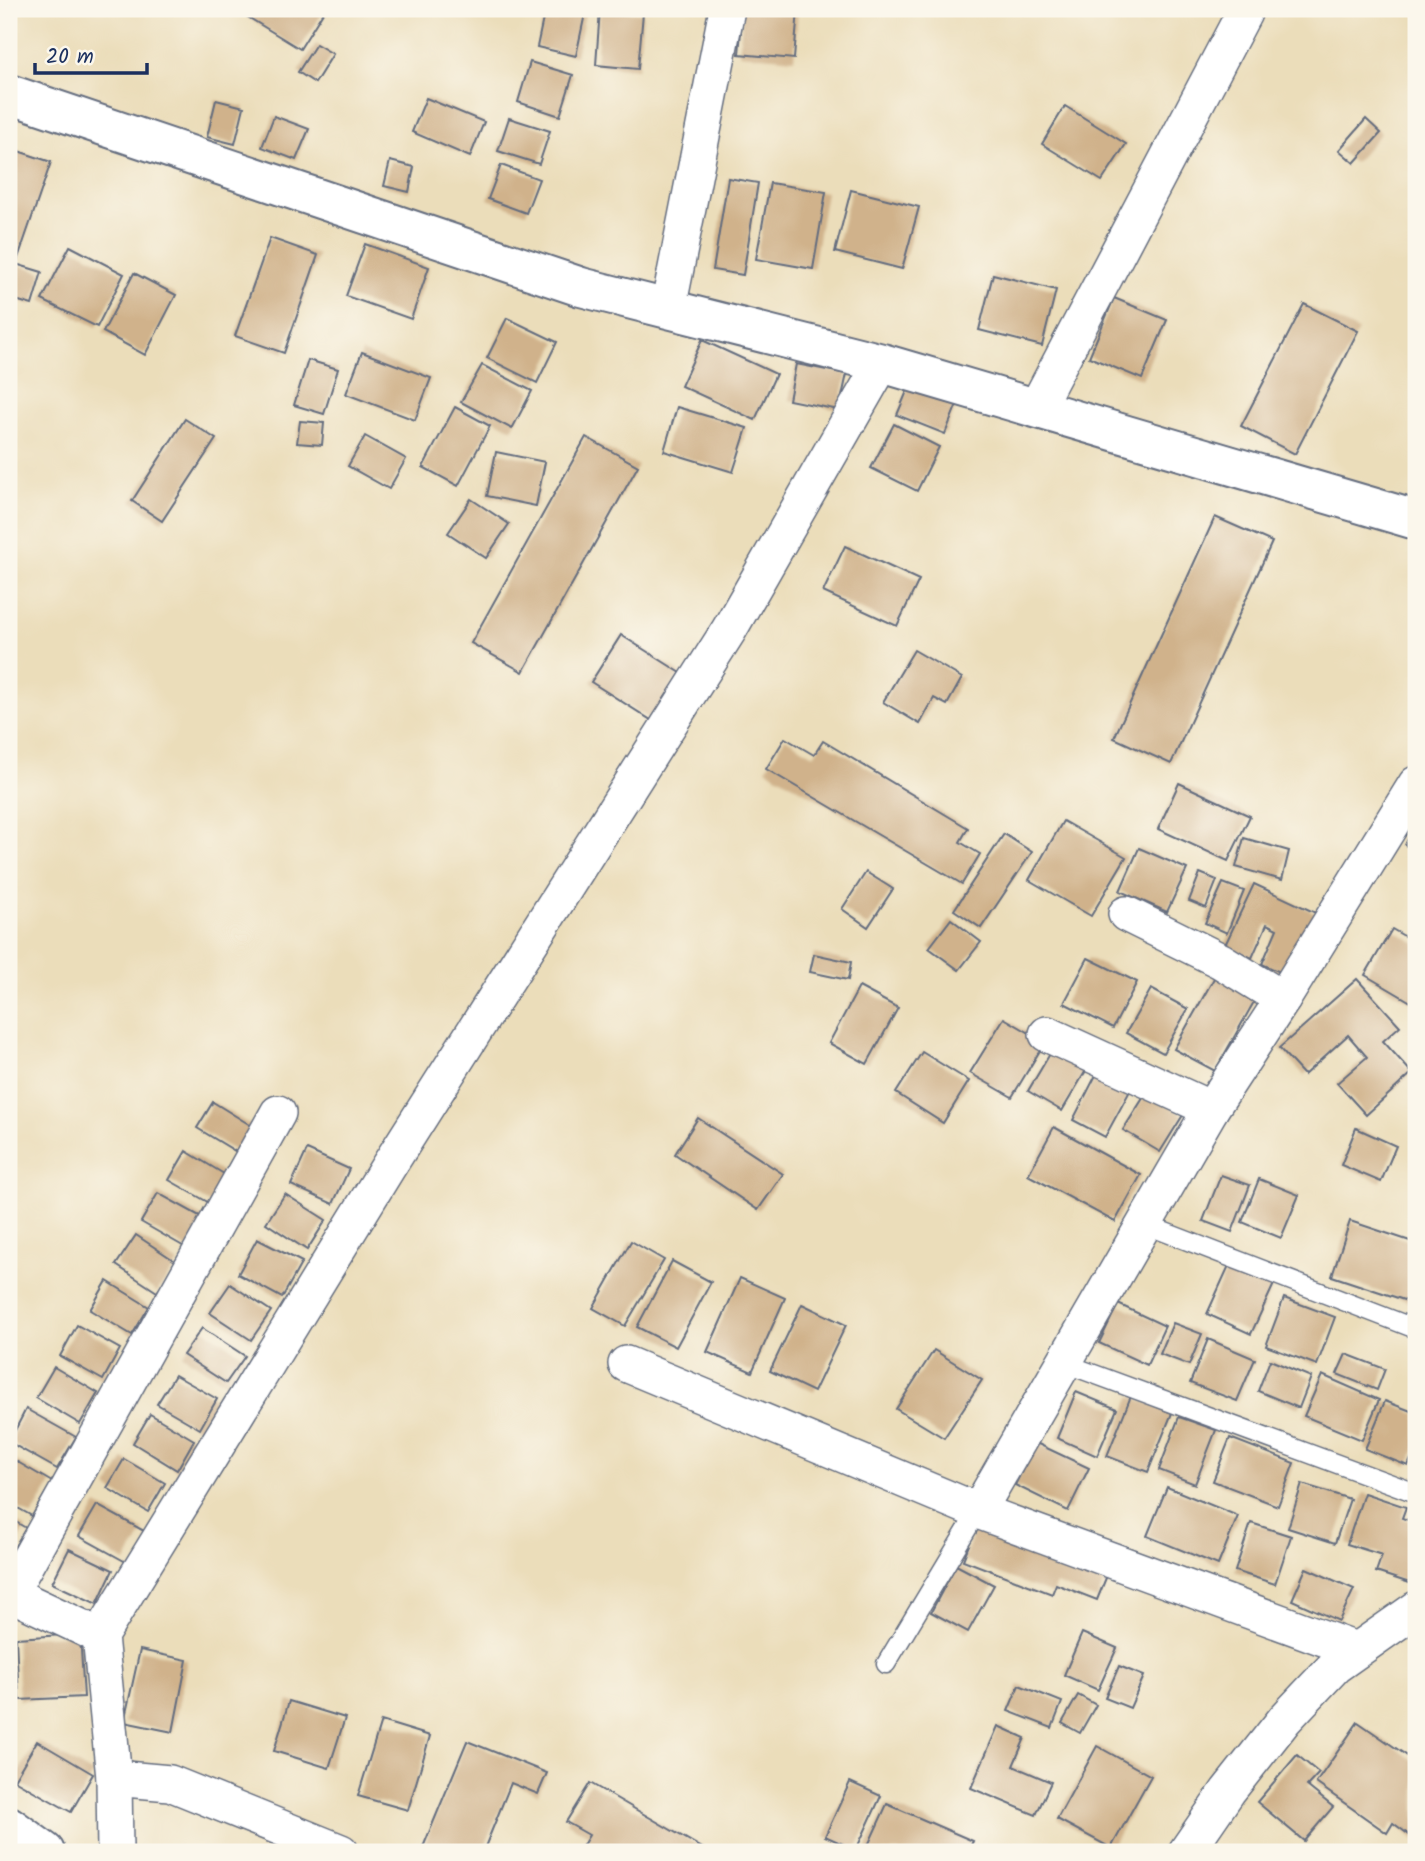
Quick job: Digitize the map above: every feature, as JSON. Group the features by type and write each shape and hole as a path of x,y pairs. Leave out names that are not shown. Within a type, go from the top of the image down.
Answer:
{"street":[{"path":"668,309 727,9"},
{"path":"1036,408 1244,13"},
{"path":"9,94 581,286 882,363 1416,520"},
{"path":"116,1852 114,1778 100,1636 388,1167 729,630 882,363"},
{"path":"978,1511 1212,1109 1416,784"},
{"path":"1126,914 1221,961 1283,999"},
{"path":"1046,1034 1212,1109"},
{"path":"100,1636 9,1593 278,1113"},
{"path":"626,1364 978,1511 1356,1650"},
{"path":"1186,1852 1228,1791 1285,1719 1335,1666 1416,1609"},
{"path":"114,1778 170,1783 341,1852"},
{"path":"9,1826 45,1852"}],"lane":[{"path":"1144,1224 1416,1329"},
{"path":"1064,1363 1416,1493"},
{"path":"886,1664 978,1511"}],"building":[{"path":"325,9 300,49 238,11"},
{"path":"545,9 586,9 576,56 537,47"},
{"path":"600,9 643,13 638,69 596,65"},
{"path":"743,9 798,9 794,59 739,54"},
{"path":"316,44 333,54 315,83 298,72"},
{"path":"530,62 573,75 560,116 518,102"},
{"path":"426,98 484,122 470,157 412,132"},
{"path":"216,100 244,107 235,144 207,137"},
{"path":"1065,106 1126,144 1102,181 1042,144"},
{"path":"274,116 309,129 296,160 262,147"},
{"path":"509,118 550,131 539,164 498,151"},
{"path":"1366,119 1381,133 1354,163 1339,150"},
{"path":"9,148 51,162 17,261 9,258"},
{"path":"390,161 414,167 409,192 384,186"},
{"path":"501,165 539,179 526,213 488,199"},
{"path":"728,178 758,183 743,275 713,270"},
{"path":"770,183 826,192 813,269 756,259"},
{"path":"851,190 919,207 902,269 835,252"},
{"path":"270,238 318,255 284,353 235,336"},
{"path":"365,244 429,267 411,319 346,296"},
{"path":"70,246 124,274 97,327 42,300"},
{"path":"9,262 42,272 32,305 9,298"},
{"path":"134,273 176,295 145,355 103,332"},
{"path":"993,274 1056,290 1042,346 979,330"},
{"path":"1114,298 1167,320 1142,379 1089,357"},
{"path":"1304,304 1358,331 1295,454 1241,426"},
{"path":"507,318 557,342 537,383 487,358"},
{"path":"702,340 776,374 755,420 681,386"},
{"path":"362,352 431,378 415,420 346,394"},
{"path":"308,360 338,369 324,414 294,405"},
{"path":"796,364 847,374 839,410 789,400"},
{"path":"482,365 532,391 512,429 461,402"},
{"path":"910,384 957,404 945,434 897,415"},
{"path":"455,407 490,426 458,486 423,467"},
{"path":"677,407 747,428 733,472 664,451"},
{"path":"185,419 216,439 162,521 132,501"},
{"path":"300,421 324,423 322,445 297,443"},
{"path":"894,424 939,447 917,491 871,468"},
{"path":"365,436 406,459 389,489 348,466"},
{"path":"586,437 638,466 523,672 471,643"},
{"path":"496,452 545,462 536,506 487,496"},
{"path":"471,499 509,524 486,558 448,533"},
{"path":"1215,517 1272,542 1171,764 1114,738"},
{"path":"845,546 919,580 897,626 823,592"},
{"path":"621,635 681,673 651,720 591,682"},
{"path":"914,650 962,678 947,705 934,698 920,724 883,702"},
{"path":"785,738 814,755 823,741 968,828 960,842 980,854 962,884 766,769"},
{"path":"1179,783 1250,816 1228,861 1158,829"},
{"path":"1063,821 1126,857 1091,916 1029,880"},
{"path":"1416,822 1416,851 1405,845"},
{"path":"1004,834 1032,852 981,928 954,910"},
{"path":"1244,838 1289,851 1282,880 1236,867"},
{"path":"1139,848 1187,869 1167,912 1120,891"},
{"path":"866,872 893,889 868,927 842,909"},
{"path":"1200,873 1217,880 1206,908 1189,901"},
{"path":"1223,883 1244,891 1227,933 1205,923"},
{"path":"1254,884 1318,914 1289,976 1262,964 1277,929 1267,924 1252,958 1225,945"},
{"path":"951,919 981,942 959,970 929,948"},
{"path":"1392,929 1416,943 1416,1005 1365,975"},
{"path":"814,954 851,962 848,980 810,972"},
{"path":"1088,958 1137,982 1113,1028 1064,1003"},
{"path":"1218,971 1259,993 1215,1071 1174,1049"},
{"path":"1357,979 1400,1026 1383,1041 1412,1073 1366,1115 1337,1083 1367,1057 1348,1035 1304,1075 1279,1048"},
{"path":"859,987 898,1008 867,1064 829,1043"},
{"path":"1151,989 1188,1009 1163,1053 1126,1033"},
{"path":"1004,1018 1045,1042 1012,1097 970,1073"},
{"path":"1054,1047 1088,1067 1062,1111 1028,1091"},
{"path":"922,1052 969,1081 943,1123 896,1093"},
{"path":"1098,1071 1131,1089 1105,1137 1073,1120"},
{"path":"1147,1092 1183,1115 1160,1152 1123,1130"},
{"path":"213,1102 255,1128 240,1154 197,1128"},
{"path":"698,1118 783,1174 758,1210 675,1154"},
{"path":"1054,1127 1141,1175 1115,1222 1028,1175"},
{"path":"1356,1128 1396,1146 1381,1182 1341,1165"},
{"path":"307,1150 349,1169 333,1204 291,1185"},
{"path":"186,1151 229,1177 213,1205 169,1180"},
{"path":"1221,1175 1250,1185 1232,1232 1203,1221"},
{"path":"1259,1179 1299,1195 1281,1238 1242,1222"},
{"path":"158,1193 205,1219 188,1249 141,1222"},
{"path":"285,1194 326,1220 307,1250 266,1223"},
{"path":"1350,1221 1416,1243 1416,1304 1332,1276"},
{"path":"136,1235 178,1263 157,1292 116,1265"},
{"path":"257,1239 302,1262 282,1298 238,1274"},
{"path":"631,1241 664,1260 625,1326 593,1308"},
{"path":"672,1261 711,1282 676,1347 637,1327"},
{"path":"1231,1261 1275,1282 1251,1334 1207,1314"},
{"path":"740,1278 785,1298 752,1372 707,1352"},
{"path":"107,1281 149,1307 132,1335 90,1310"},
{"path":"230,1284 271,1311 251,1340 210,1313"},
{"path":"1284,1298 1335,1317 1317,1365 1266,1346"},
{"path":"802,1304 846,1325 814,1392 770,1371"},
{"path":"1118,1304 1165,1326 1147,1365 1099,1343"},
{"path":"1173,1323 1202,1334 1189,1365 1160,1354"},
{"path":"77,1325 120,1349 103,1380 60,1356"},
{"path":"202,1328 245,1356 226,1383 183,1355"},
{"path":"1208,1339 1255,1359 1237,1401 1190,1383"},
{"path":"934,1350 982,1380 944,1438 896,1409"},
{"path":"1346,1354 1385,1369 1377,1390 1337,1374"},
{"path":"1270,1360 1311,1377 1299,1408 1258,1391"},
{"path":"54,1367 98,1393 80,1424 36,1398"},
{"path":"175,1375 217,1399 200,1429 157,1404"},
{"path":"1322,1375 1379,1400 1362,1440 1304,1416"},
{"path":"1076,1392 1117,1409 1097,1456 1057,1438"},
{"path":"1131,1396 1172,1413 1148,1472 1107,1456"},
{"path":"1385,1401 1416,1413 1416,1447 1408,1466 1365,1449"},
{"path":"26,1409 76,1437 57,1469 9,1442"},
{"path":"150,1414 194,1440 177,1470 133,1443"},
{"path":"1179,1417 1216,1430 1195,1484 1159,1470"},
{"path":"1230,1438 1294,1463 1278,1506 1213,1481"},
{"path":"1036,1443 1089,1468 1068,1511 1015,1485"},
{"path":"9,1457 52,1482 32,1516 9,1503"},
{"path":"124,1459 165,1483 148,1512 107,1488"},
{"path":"1302,1484 1350,1499 1335,1543 1288,1528"},
{"path":"1167,1487 1238,1516 1218,1565 1147,1536"},
{"path":"1364,1493 1406,1507 1402,1518 1416,1523 1416,1585 1376,1572 1382,1555 1347,1544"},
{"path":"97,1505 144,1531 126,1562 79,1536"},
{"path":"982,1512 1112,1563 1097,1600 1056,1584 1052,1594 963,1560"},
{"path":"9,1518 26,1528 9,1556"},
{"path":"1251,1523 1291,1536 1275,1584 1235,1571"},
{"path":"69,1549 113,1570 97,1604 52,1583"},
{"path":"956,1565 994,1585 968,1632 931,1612"},
{"path":"1306,1568 1354,1589 1339,1621 1292,1600"},
{"path":"1082,1633 1117,1648 1098,1690 1064,1675"},
{"path":"80,1634 84,1697 19,1700 16,1638"},
{"path":"140,1650 187,1660 173,1732 124,1722"},
{"path":"1119,1666 1144,1676 1130,1708 1105,1698"},
{"path":"1019,1685 1062,1702 1052,1728 1008,1711"},
{"path":"1078,1695 1096,1705 1080,1733 1062,1723"},
{"path":"289,1701 345,1718 329,1768 274,1751"},
{"path":"381,1721 430,1736 408,1810 358,1796"},
{"path":"1358,1722 1416,1762 1416,1840 1393,1823 1387,1833 1316,1783"},
{"path":"998,1726 1025,1738 1013,1766 1051,1782 1036,1815 971,1788"},
{"path":"37,1741 93,1774 71,1812 14,1780"},
{"path":"467,1741 547,1773 538,1794 511,1783 483,1852 421,1852"},
{"path":"1097,1746 1151,1776 1111,1848 1057,1819"},
{"path":"1297,1755 1319,1773 1307,1786 1333,1807 1304,1841 1257,1802"},
{"path":"850,1782 881,1796 856,1850 825,1836"},
{"path":"590,1783 709,1852 579,1852 589,1835 566,1822"},
{"path":"887,1804 973,1841 968,1852 865,1852"}]}
